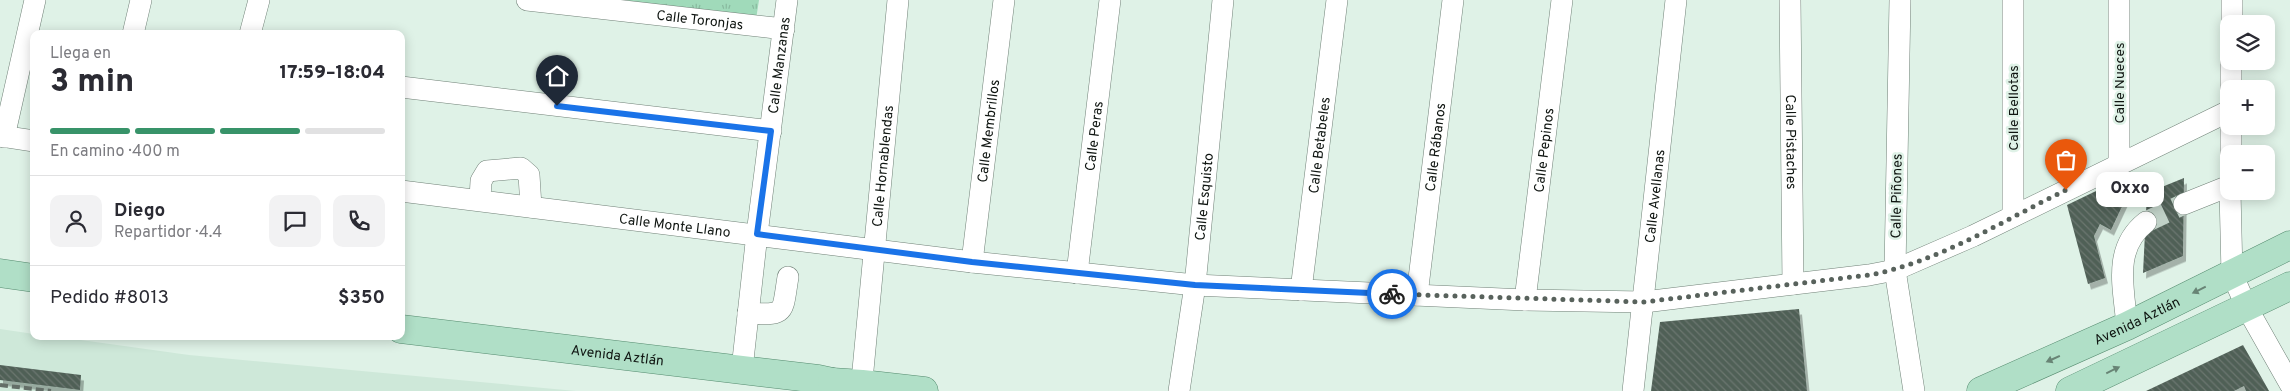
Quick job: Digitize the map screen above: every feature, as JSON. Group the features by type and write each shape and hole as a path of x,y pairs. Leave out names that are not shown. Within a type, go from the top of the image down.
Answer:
{"main road":[{"name":"Avenida Aztlán","path":"1981,391 2127,326 2290,244"},
{"path":"0,273 30,277"},
{"path":"2070,391 2290,286"},
{"path":"2127,326 2139,357"},
{"name":"Avenida Aztlán","path":"405,329 742,368 840,386 924,391"}],"street":[{"path":"30,140 2,136 35,0"},
{"path":"134,30 141,0"},
{"path":"251,30 259,0"},
{"name":"Calle Toronjas","path":"527,0 570,3 784,29"},
{"name":"Calle Manzanas","path":"742,368 787,0"},
{"name":"Calle Hornablendas","path":"840,386 874,250 898,0"},
{"name":"Calle Membrillos","path":"972,262 1004,0"},
{"name":"Calle Peras","path":"1077,273 1110,0"},
{"name":"Calle Esquisto","path":"1179,391 1195,285 1224,0"},
{"name":"Calle Betabeles","path":"1301,290 1337,0"},
{"name":"Calle Rábanos","path":"1417,295 1453,0"},
{"name":"Calle Pepinos","path":"1525,300 1562,0"},
{"name":"Calle Avellanas","path":"1633,391 1676,0"},
{"name":"Calle Pistaches","path":"1790,0 1793,284"},
{"name":"Calle Piñones","path":"1900,0 1895,270 1914,391"},
{"name":"Calle Bellotas","path":"2013,0 2014,216"},
{"name":"Calle Nueces","path":"2119,0 2119,165"},
{"path":"2232,0 2232,15"},
{"path":"405,87 771,131"},
{"name":"Calle Monte Llano","path":"405,191 480,199 972,262 1195,285 1525,300 1644,302 1869,275 1895,270 1973,236 2220,116"},
{"path":"480,199 481,180 487,171 521,168 529,175 531,207"},
{"path":"2184,204 2220,190"},
{"path":"2230,200 2232,274 2247,308 2290,384"},
{"path":"2127,326 2122,265 2134,231 2146,222"},
{"path":"748,313 774,315 779,311 784,305 788,277"}],"shaded area":[{"path":"0,329 30,333 30,340 81,340 189,355 576,391 0,391"}],"green space":[{"path":"625,0 759,0 755,26"}],"building":[{"path":"2184,178 2183,256 2143,273 2147,193"},
{"path":"2121,179 2113,195 2125,200 2111,230 2100,224 2094,236 2105,278 2088,284 2067,205"},
{"path":"1799,309 1807,391 1651,391 1660,322"},
{"path":"2243,345 2269,391 2246,391 2244,386 2234,391 2146,391"},
{"path":"0,365 81,375 80,390 0,380"}],"tunnel":[{"path":"2146,222 2184,204"}],"railway":[{"path":"0,385 51,391"}],"way so far":[{"path":"1392,294 1525,300 1644,302 1869,275 1895,270 1933,254 2066,190"}],"place":[{"name":"Oxxo","path":"2066,190"}],"route":[{"path":"557,106 771,131 757,234 972,262 1195,285 1392,294"}]}
